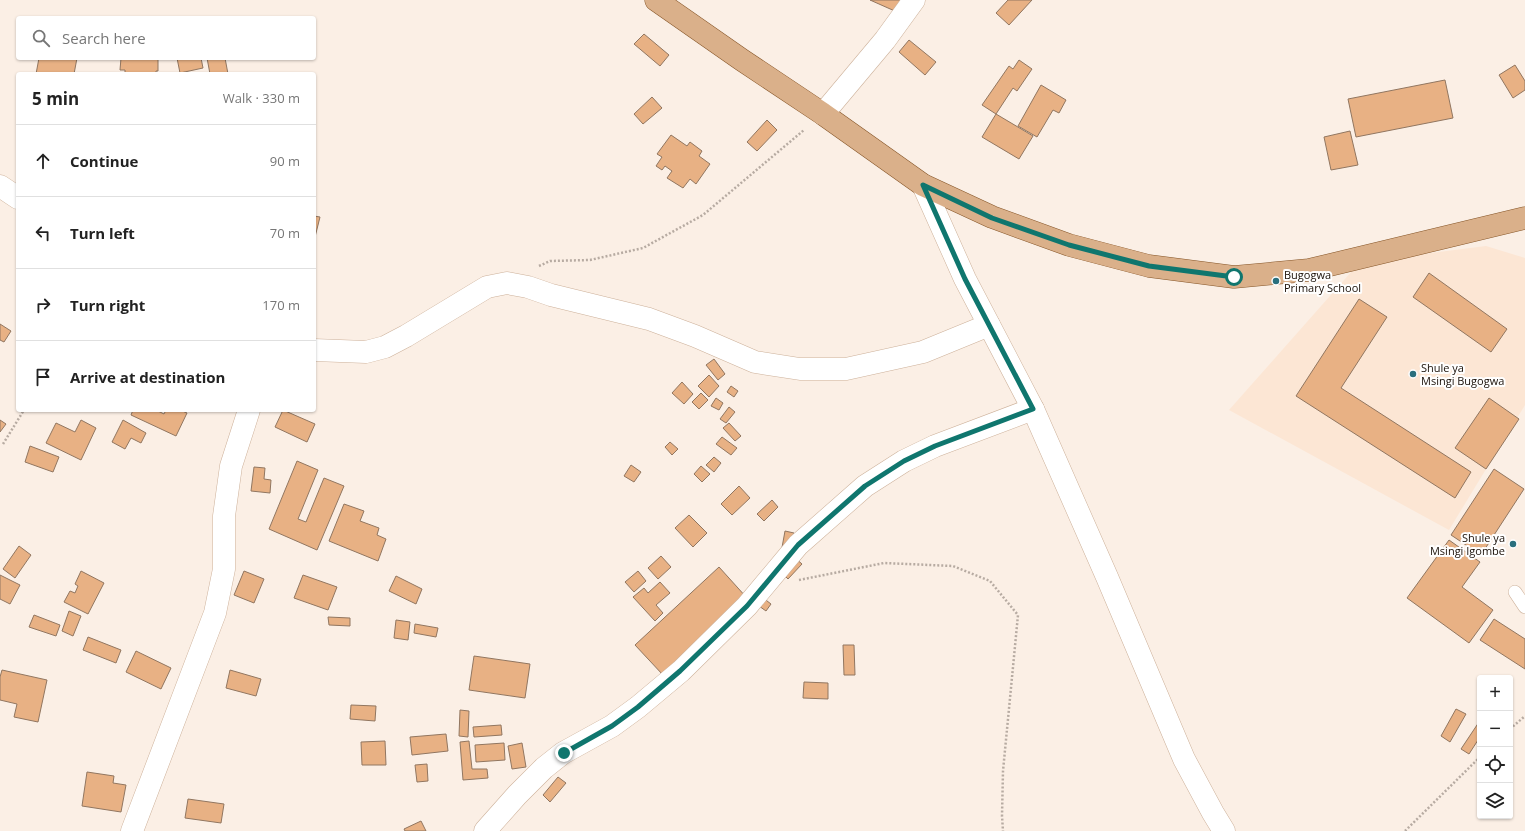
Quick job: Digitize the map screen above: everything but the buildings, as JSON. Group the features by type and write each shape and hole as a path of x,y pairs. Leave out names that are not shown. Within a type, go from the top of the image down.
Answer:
{"main road":[{"path":"656,0 823,114 923,185 992,218 1069,245 1149,266 1234,277 1309,270 1525,218"}],"street":[{"path":"823,114 885,40 914,0"},
{"path":"923,185 965,279 1033,409 1107,577 1184,759 1224,831"},
{"path":"0,186 16,197"},
{"path":"316,350 366,352 385,347 487,287 507,283 528,287 551,295 649,319 755,362 800,369 846,369 923,352 989,325"},
{"path":"485,831 517,795 544,768 564,753 612,726 638,707 680,671 747,606 798,545 865,486 904,461 935,446 1033,409"},
{"path":"132,831 215,613 224,569 224,516 231,466 248,412"}],"lane":[{"path":"1516,592 1525,607"}],"path":[{"path":"507,283 550,261 590,260 643,248 703,215 823,114"},
{"path":"3,444 23,412"},
{"path":"763,587 884,564 953,566 990,581 1018,615 1003,771 1003,831"},
{"path":"1513,726 1525,716"},
{"path":"1405,831 1477,760"}],"shaded area":[{"path":"1486,246 1525,258 1525,405 1449,530 1229,410 1360,262"}],"place":[{"name":"Bugogwa Primary School","path":"1276,281"},
{"name":"Shule ya Msingi Bugogwa","path":"1413,374"},
{"name":"Shule ya Msingi Igombe","path":"1513,544"}],"route":[{"path":"564,753 612,726 638,707 680,671 747,606 798,545 865,486 904,461 935,446 1033,409 965,279 923,185 992,218 1069,245 1149,266 1234,277"}]}
